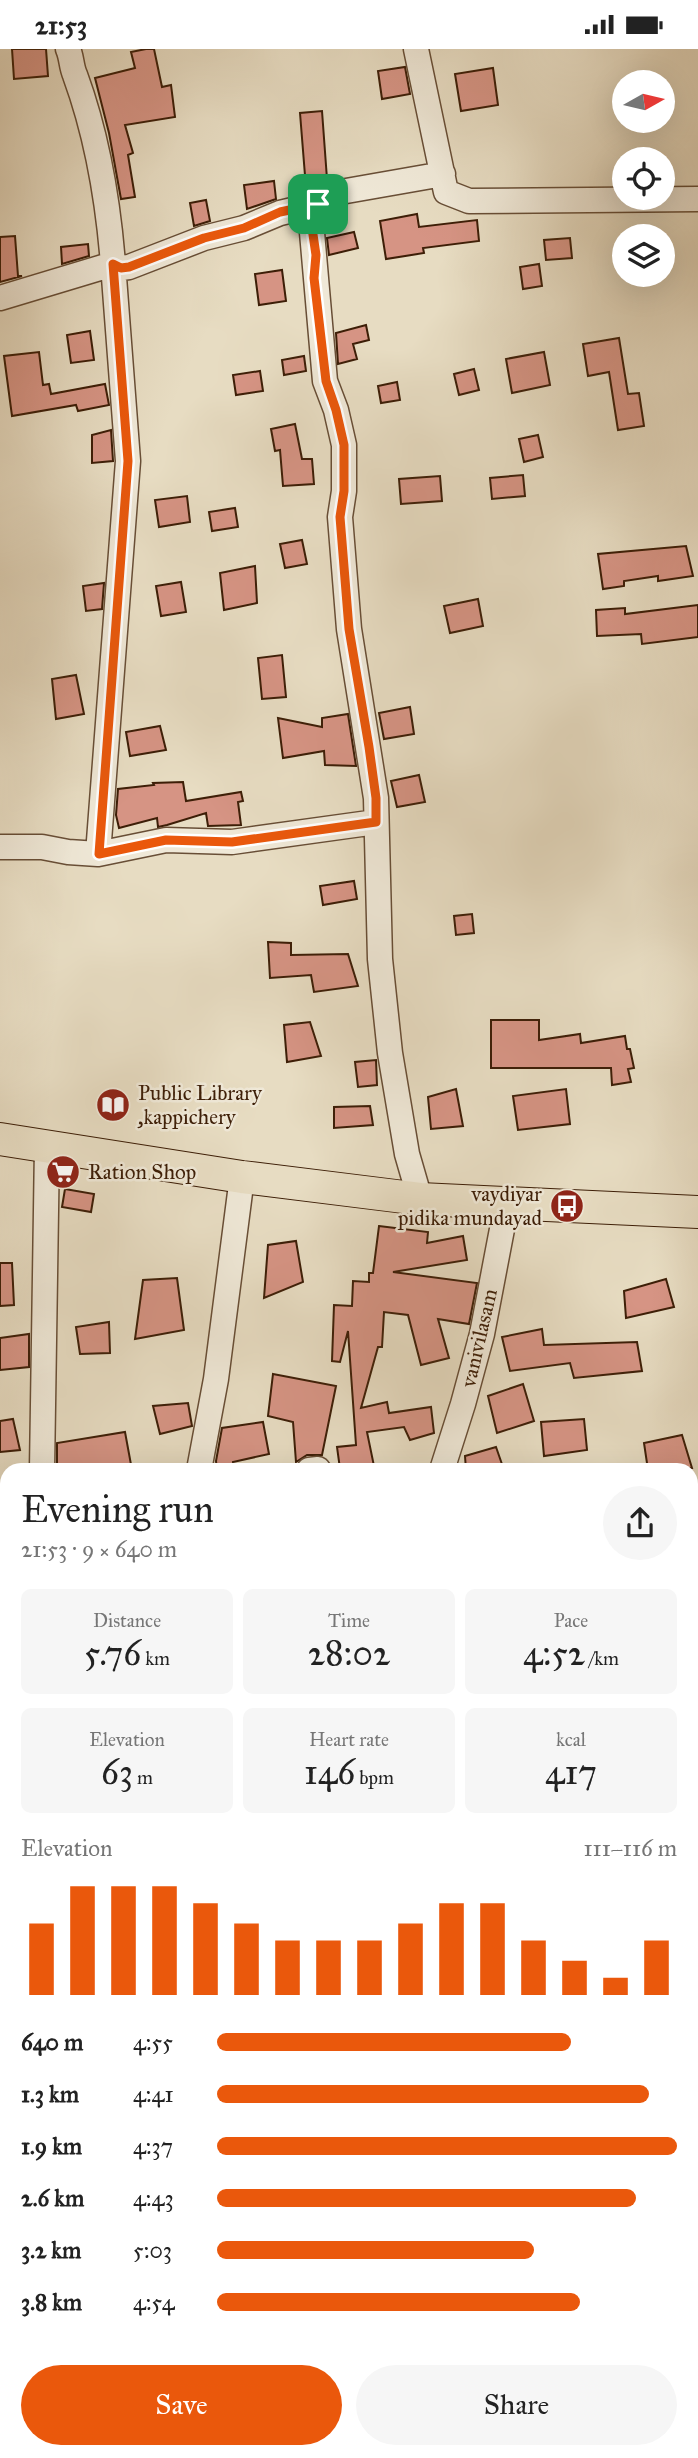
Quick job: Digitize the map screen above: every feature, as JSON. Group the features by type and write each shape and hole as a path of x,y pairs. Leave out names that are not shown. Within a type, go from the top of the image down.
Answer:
{"main road":[{"path":"0,1139 242,1177 420,1199 698,1212"}],"street":[{"path":"68,49 86,108 102,177 113,244 128,461 99,854"},
{"path":"416,49 446,193 469,201 698,199"},
{"path":"420,1199 407,1154 390,1053 380,959 376,798 347,607 340,517 344,491 344,445 326,381 314,278 316,255 311,221 318,204 329,194 443,174"},
{"path":"0,298 113,264 121,268 129,267 193,242 244,228 280,212 318,204"},
{"path":"0,847 42,847 99,854 166,840 232,842 376,822"},
{"path":"42,1463 47,1146"},
{"path":"200,1463 216,1379 242,1177"},
{"name":"vanivilasam","path":"444,1463 482,1333 507,1203"}],"building":[{"path":"12,49 46,49 48,76 14,79"},
{"path":"154,49 162,87 171,85 175,117 125,125 133,153 128,155 135,197 121,199 109,133 95,78 135,68 131,52"},
{"path":"405,67 410,94 382,99 378,71"},
{"path":"493,68 498,105 461,111 455,74"},
{"path":"322,111 327,179 314,187 306,188 300,113"},
{"path":"274,181 276,199 247,209 244,185"},
{"path":"206,200 210,221 194,226 190,203"},
{"path":"417,214 419,227 477,220 479,241 423,248 424,253 386,259 380,221"},
{"path":"354,232 358,248 329,255 327,238"},
{"path":"15,236 18,276 22,276 0,282 0,237"},
{"path":"570,238 572,258 546,260 544,240"},
{"path":"88,244 89,256 62,264 61,247"},
{"path":"539,264 542,286 523,289 520,267"},
{"path":"282,270 286,301 259,305 255,274"},
{"path":"366,325 369,340 353,344 357,359 338,364 336,333"},
{"path":"90,331 94,360 71,363 67,335"},
{"path":"619,338 628,394 639,393 644,426 618,430 609,372 588,376 583,344"},
{"path":"39,352 43,385 49,384 51,394 105,384 109,405 78,411 76,405 12,416 4,356"},
{"path":"544,352 550,385 512,393 506,359"},
{"path":"304,356 306,371 284,375 282,360"},
{"path":"474,369 479,390 459,395 454,374"},
{"path":"260,371 263,391 236,395 233,375"},
{"path":"397,382 400,400 381,403 378,386"},
{"path":"295,424 302,459 312,459 314,484 283,486 280,450 275,451 271,429"},
{"path":"111,430 113,461 92,463 92,435"},
{"path":"538,435 543,457 524,462 519,439"},
{"path":"523,475 525,496 492,499 490,478"},
{"path":"440,476 442,501 401,504 399,479"},
{"path":"187,496 190,522 159,527 155,500"},
{"path":"235,508 238,527 212,531 209,512"},
{"path":"302,540 307,564 285,568 280,544"},
{"path":"686,546 693,576 658,581 658,576 624,581 624,586 603,589 598,554"},
{"path":"255,566 257,603 224,610 220,573"},
{"path":"181,582 186,612 161,616 156,586"},
{"path":"104,583 102,609 86,611 83,586"},
{"path":"478,599 483,626 450,633 444,606"},
{"path":"698,605 698,637 642,644 641,634 597,636 596,610 625,608 625,614"},
{"path":"282,655 286,697 262,699 258,658"},
{"path":"76,675 84,714 56,719 52,679"},
{"path":"410,707 414,734 384,739 379,713"},
{"path":"348,714 356,766 325,765 324,751 283,758 278,718 322,727 322,718"},
{"path":"160,726 166,750 130,756 126,732"},
{"path":"419,775 425,802 397,807 391,781"},
{"path":"183,782 186,801 241,792 243,801 238,802 241,825 208,826 206,813 158,827 157,818 119,828 116,815 118,789 154,785 153,783"},
{"path":"354,881 357,899 323,905 320,886"},
{"path":"472,914 474,933 456,935 454,916"},
{"path":"268,942 291,943 291,955 348,954 358,986 314,992 311,975 270,978"},
{"path":"491,1020 539,1020 539,1040 580,1034 581,1043 625,1036 634,1068 628,1069 631,1082 612,1085 611,1068 491,1068"},
{"path":"310,1022 321,1056 287,1062 284,1025"},
{"path":"376,1060 377,1085 358,1087 355,1062"},
{"path":"456,1089 463,1126 431,1129 428,1097"},
{"path":"566,1089 570,1124 518,1130 513,1096"},
{"path":"370,1106 373,1125 334,1128 334,1107"},
{"path":"65,1189 94,1194 91,1212 62,1207"},
{"path":"379,1226 428,1232 427,1243 463,1236 467,1260 393,1272 477,1283 469,1324 438,1319 449,1358 421,1365 408,1315 384,1312 382,1347 378,1347 361,1408 387,1402 389,1413 431,1407 434,1433 410,1440 404,1427 367,1432 373,1463 339,1463 337,1447 356,1445 348,1331 340,1362 332,1361 334,1305 352,1306 353,1281 369,1282 369,1273 373,1273"},
{"path":"296,1241 303,1282 264,1298 268,1245"},
{"path":"0,1263 12,1263 14,1305 0,1306"},
{"path":"177,1278 184,1330 135,1339 143,1280"},
{"path":"666,1279 674,1307 626,1318 624,1291"},
{"path":"109,1322 110,1353 80,1354 76,1327"},
{"path":"542,1329 544,1345 637,1342 642,1371 574,1378 570,1363 510,1371 502,1337"},
{"path":"29,1334 29,1367 0,1370 0,1338"},
{"path":"273,1374 336,1386 322,1455 307,1455 296,1462 293,1422 268,1416"},
{"path":"523,1384 534,1421 497,1433 488,1396"},
{"path":"188,1403 192,1426 160,1434 153,1406"},
{"path":"13,1419 20,1450 0,1452 0,1421"},
{"path":"584,1419 587,1450 544,1456 541,1422"},
{"path":"263,1422 269,1454 233,1463 216,1463 222,1428"},
{"path":"125,1432 131,1463 57,1463 57,1443"},
{"path":"682,1435 690,1463 647,1463 644,1443"},
{"path":"496,1447 502,1463 466,1463 465,1456"}],"place":[{"name":"Public Library ,kappichery","path":"113,1105"},
{"name":"Ration Shop","path":"63,1172"},
{"name":"vaydiyar pidika mundayad","path":"567,1206"}],"route":[{"path":"318,204 311,221 316,255 314,278 326,381 344,445 344,491 340,517 349,629 369,747 376,798 376,822 232,842 166,840 99,854 128,461 113,264 121,268 129,267 204,238 244,228 280,212 318,204"}]}
